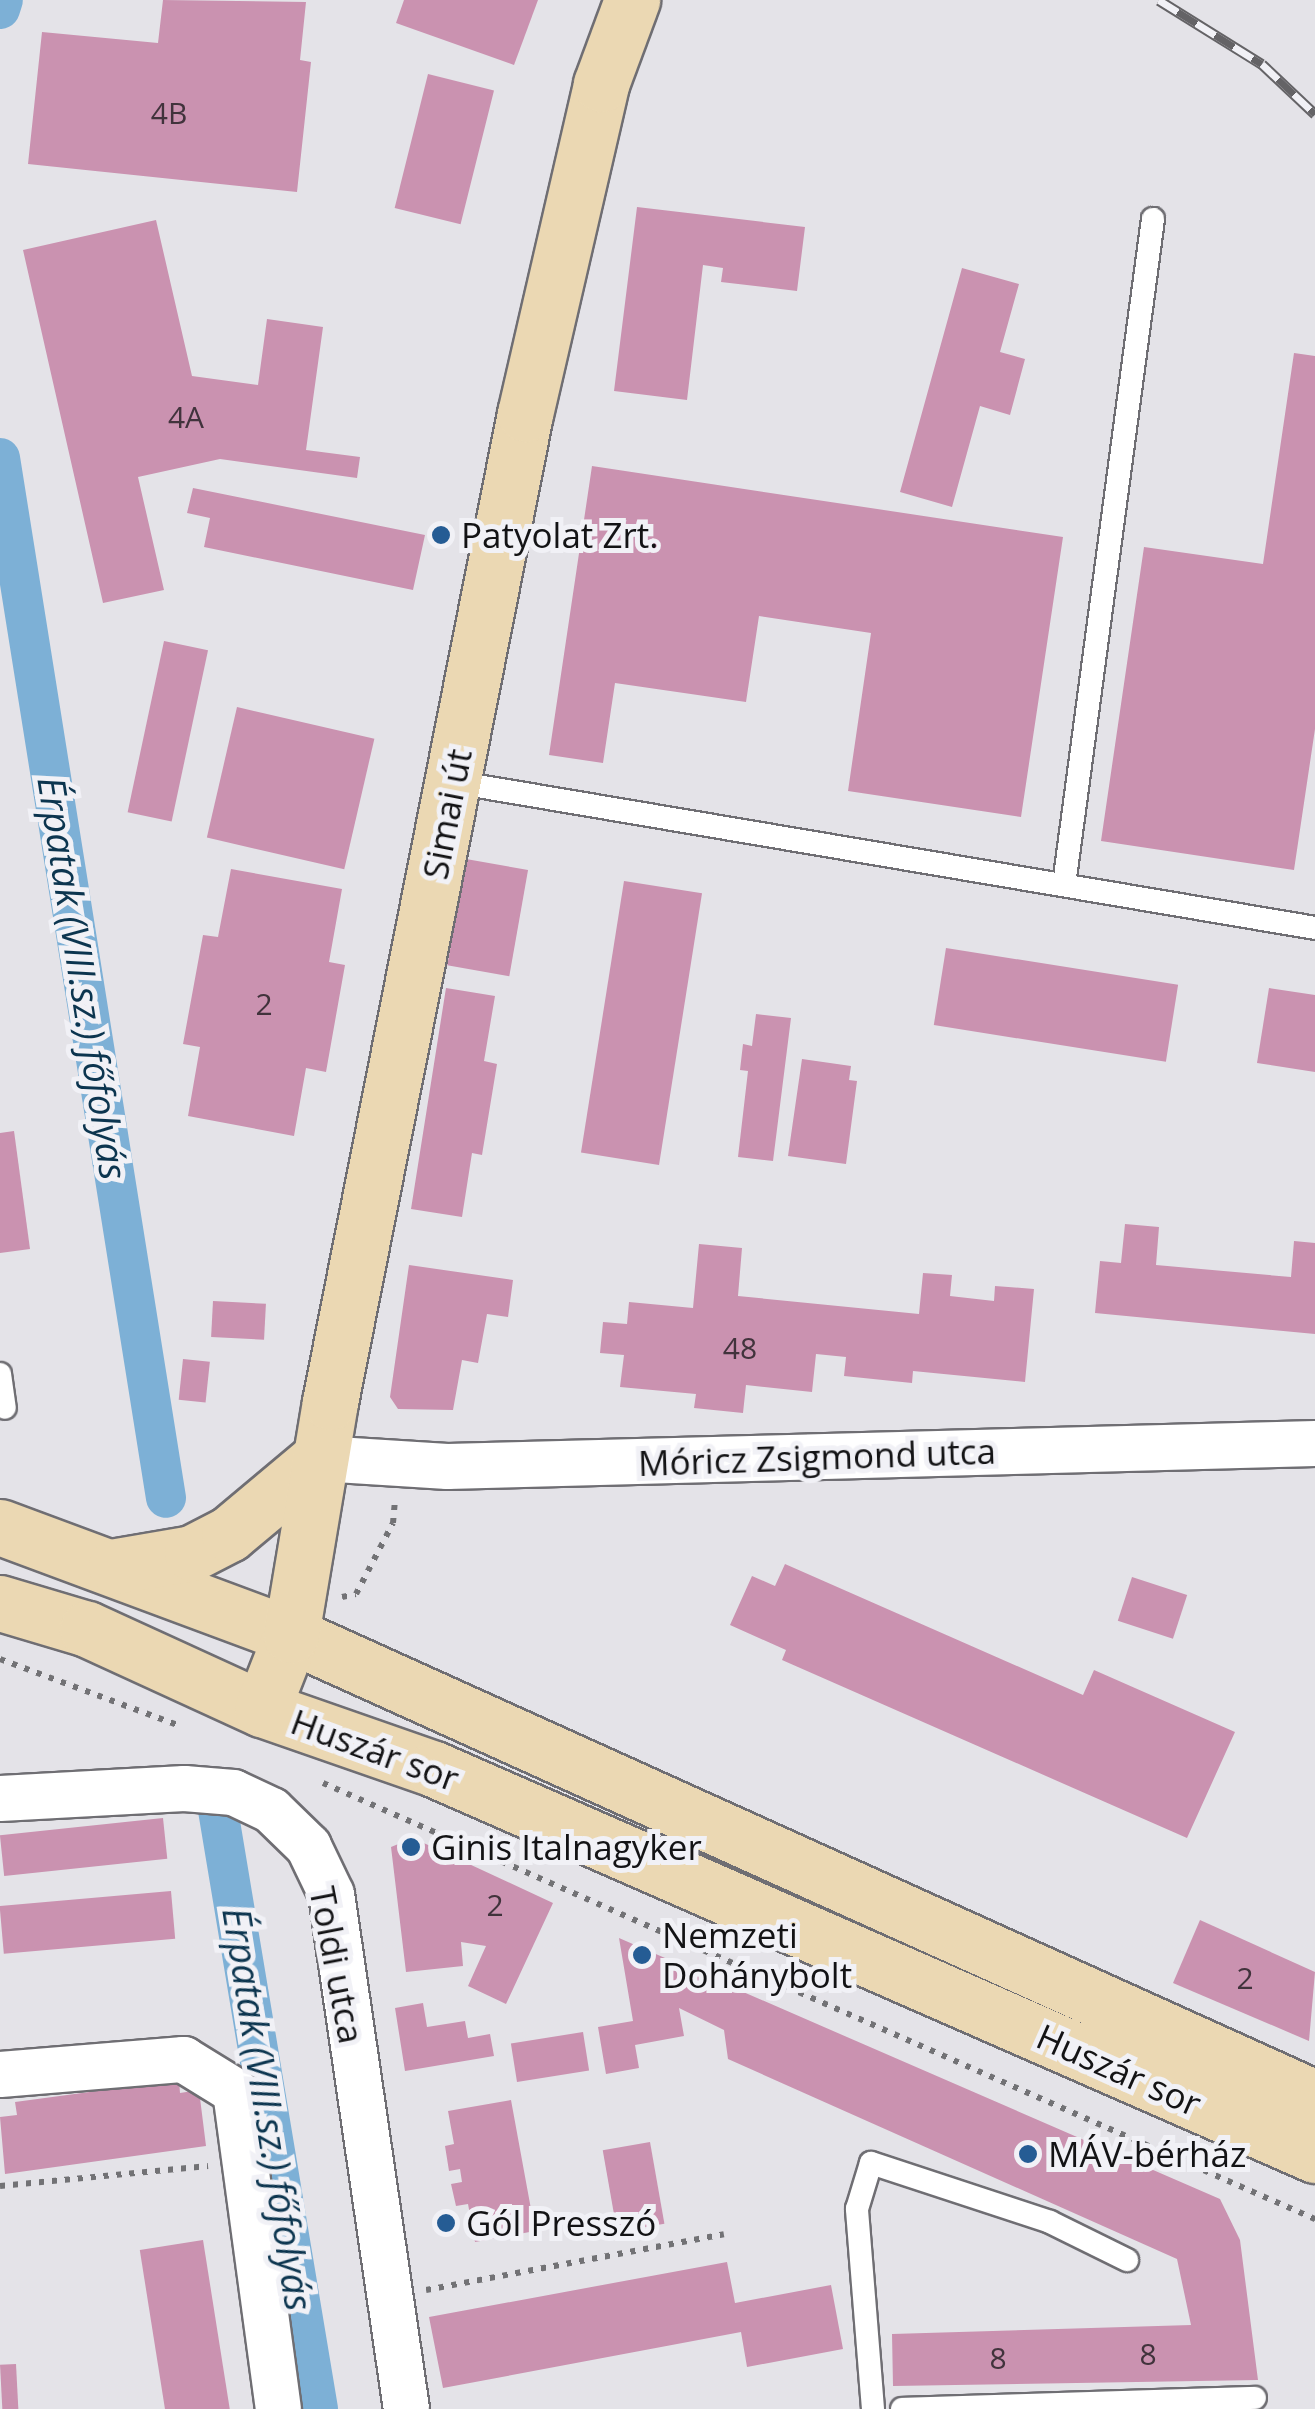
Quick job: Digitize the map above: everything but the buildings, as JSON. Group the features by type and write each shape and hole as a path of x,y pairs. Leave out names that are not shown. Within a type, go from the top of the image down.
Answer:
{"main road":[{"name":"Simai út","path":"291,1635 320,1458 574,188 632,0"},
{"path":"116,1566 192,1554 229,1534 320,1458"},
{"path":"0,1527 116,1566 291,1635"},
{"path":"0,1603 86,1629 262,1709"},
{"name":"Huszár sor","path":"1315,2098 291,1635 262,1709 434,1770 1315,2155"}],"street":[{"name":"Móricz Zsigmond utca","path":"320,1458 447,1466 1315,1443"},
{"name":"Toldi utca","path":"0,1798 184,1788 233,1792 272,1810 308,1846 331,1894 406,2409"},
{"path":"0,2074 183,2059 235,2091 278,2409"}],"lane":[{"path":"1064,885 1153,219"},
{"path":"454,782 1315,928"},
{"path":"0,1374 5,1408"},
{"path":"873,2409 858,2210 860,2185 871,2163 1050,2222 1127,2260"},
{"path":"902,2409 1254,2398"}],"path":[{"path":"0,1659 188,1729"},
{"path":"317,1780 1315,2219"},
{"path":"0,2186 244,2162"},
{"path":"390,2296 724,2234"}],"waterway":[{"name":"Érpatak (VIII.sz.) főfolyás","path":"0,9 3,0"},
{"name":"Érpatak (VIII.sz.) főfolyás","path":"0,458 166,1498"},
{"name":"Érpatak (VIII.sz.) főfolyás","path":"218,1810 318,2409"}],"railway":[{"path":"1159,0 1262,64 1315,114"}],"place":[{"name":"Patyolat Zrt.","path":"441,535"},
{"name":"Ginis Italnagyker","path":"411,1847"},
{"name":"Nemzeti Dohánybolt","path":"642,1955"},
{"name":"MÁV-bérház","path":"1028,2154"},
{"name":"Gól Presszó","path":"446,2223"}]}
